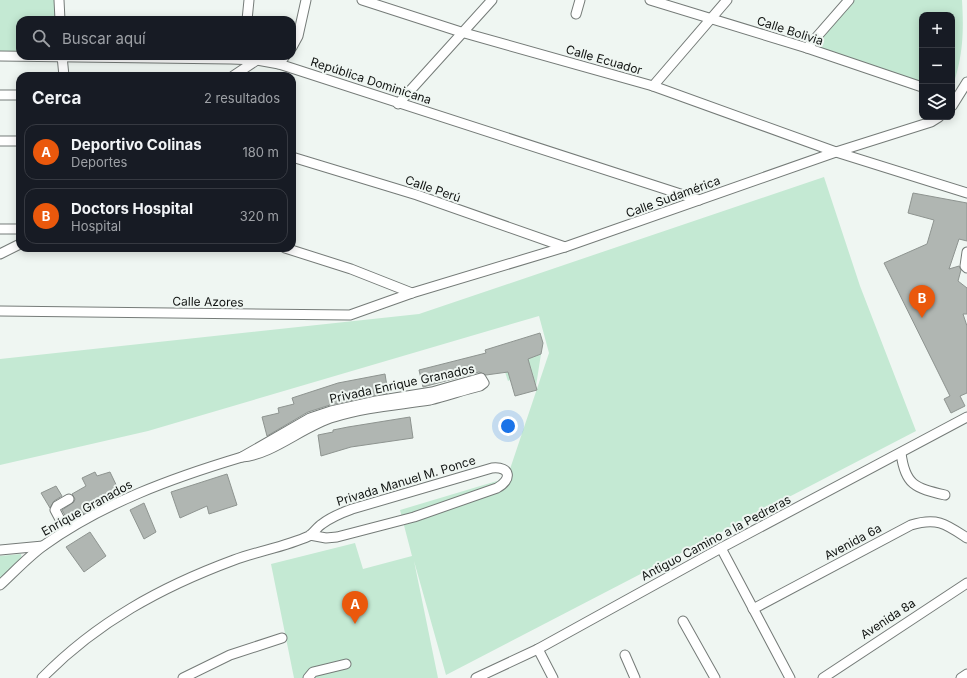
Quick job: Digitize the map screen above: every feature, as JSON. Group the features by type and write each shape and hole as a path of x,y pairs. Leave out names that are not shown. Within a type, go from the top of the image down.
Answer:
{"street":[{"path":"59,0 60,16"},
{"path":"247,16 249,0"},
{"path":"296,40 306,0"},
{"name":"Calle Ecuador","path":"362,0 461,32 653,86 836,152 967,193"},
{"path":"398,104 461,32 492,0"},
{"path":"576,14 580,0"},
{"name":"Calle Bolivia","path":"650,0 807,48 919,86"},
{"path":"653,86 727,0"},
{"path":"807,48 849,0"},
{"name":"República Dominicana","path":"0,56 16,56"},
{"path":"62,60 64,72"},
{"path":"238,72 253,60"},
{"name":"República Dominicana","path":"264,60 398,104 561,154 699,200"},
{"path":"279,64 282,60"},
{"path":"955,100 967,82"},
{"path":"0,95 16,95"},
{"path":"955,101 967,102"},
{"name":"Calle Sudamérica","path":"412,293 565,247 836,152 934,120"},
{"path":"0,141 16,141"},
{"name":"Calle Perú","path":"296,158 417,195 565,247"},
{"path":"0,229 16,229"},
{"path":"0,254 16,246"},
{"path":"296,251 351,269 412,293"},
{"path":"967,252 965,266 967,268"},
{"name":"Calle Azores","path":"0,311 350,315 412,293"},
{"name":"Privada Enrique Granados","path":"479,378 484,381 480,386 432,399 352,412 333,417 313,424 254,456 242,458 310,418 331,410 432,392 479,378"},
{"name":"Antiguo Camino a la Pedreras","path":"476,678 538,649 721,548 967,417"},
{"path":"901,453 903,470 909,479 926,491 945,495"},
{"name":"Enrique Granados","path":"0,585 43,546 123,499 195,471 242,458"},
{"name":"Privada Manuel M. Ponce","path":"42,678 59,661 95,632 138,602 187,578 310,535 321,524 335,515 352,508 492,468 500,467 506,470 508,475 507,480 497,488 414,517 337,537 326,538 310,535"},
{"path":"69,499 57,506 55,510 64,527 86,514 91,517"},
{"name":"Avenida 6a","path":"753,609 886,538 922,522 946,524 967,538"},
{"path":"0,550 43,546"},
{"path":"721,548 790,678"},
{"name":"Avenida 8a","path":"823,678 967,583"},
{"path":"683,621 715,678"},
{"path":"183,678 230,655 282,638"},
{"path":"538,649 553,678"},
{"path":"625,655 635,678"},
{"path":"308,678 313,672 346,664"},
{"path":"961,678 967,674"}],"green space":[{"path":"0,0 55,0 57,16 16,16 16,51 0,51"},
{"path":"853,0 962,0 962,44 955,79 955,12 919,12 919,82 815,46 817,41"},
{"path":"824,177 860,286 916,431 446,675 414,561 438,678 294,678 271,564 355,543 363,569 412,556 400,510 507,478 549,353 539,316 148,431 0,465 0,359 419,314"},
{"path":"541,354 536,386 531,370 510,377 510,380 508,381 503,366"},
{"path":"21,554 22,559 0,580 0,556"}],"building":[{"path":"913,193 967,203 967,241 959,239 949,269 959,266 961,270 958,281 967,288 967,314 963,314 967,326 967,393 960,396 965,406 951,413 944,399 950,396 884,263 927,244 934,220 908,213"},
{"path":"540,333 543,343 541,354 528,359 537,390 515,396 508,372 486,375 479,372 423,387 419,370 486,353 485,350"},
{"path":"385,374 388,393 330,405 308,412 267,436 262,417 279,413 278,408 294,404 292,398 338,383"},
{"path":"410,417 413,438 351,447 321,456 318,435 348,427"},
{"path":"95,472 97,476 110,472 121,495 97,505 76,518 67,519 62,510 74,502 75,499 72,494 86,486 82,478"},
{"path":"227,474 237,505 209,514 207,506 180,518 171,492"},
{"path":"56,486 62,496 54,501 50,508 41,493"},
{"path":"144,503 156,532 144,539 130,510"},
{"path":"90,532 106,556 84,572 66,547"}],"place":[{"name":"Doctors Hospital","path":"922,318"},
{"name":"Deportivo Colinas","path":"355,624"}]}
